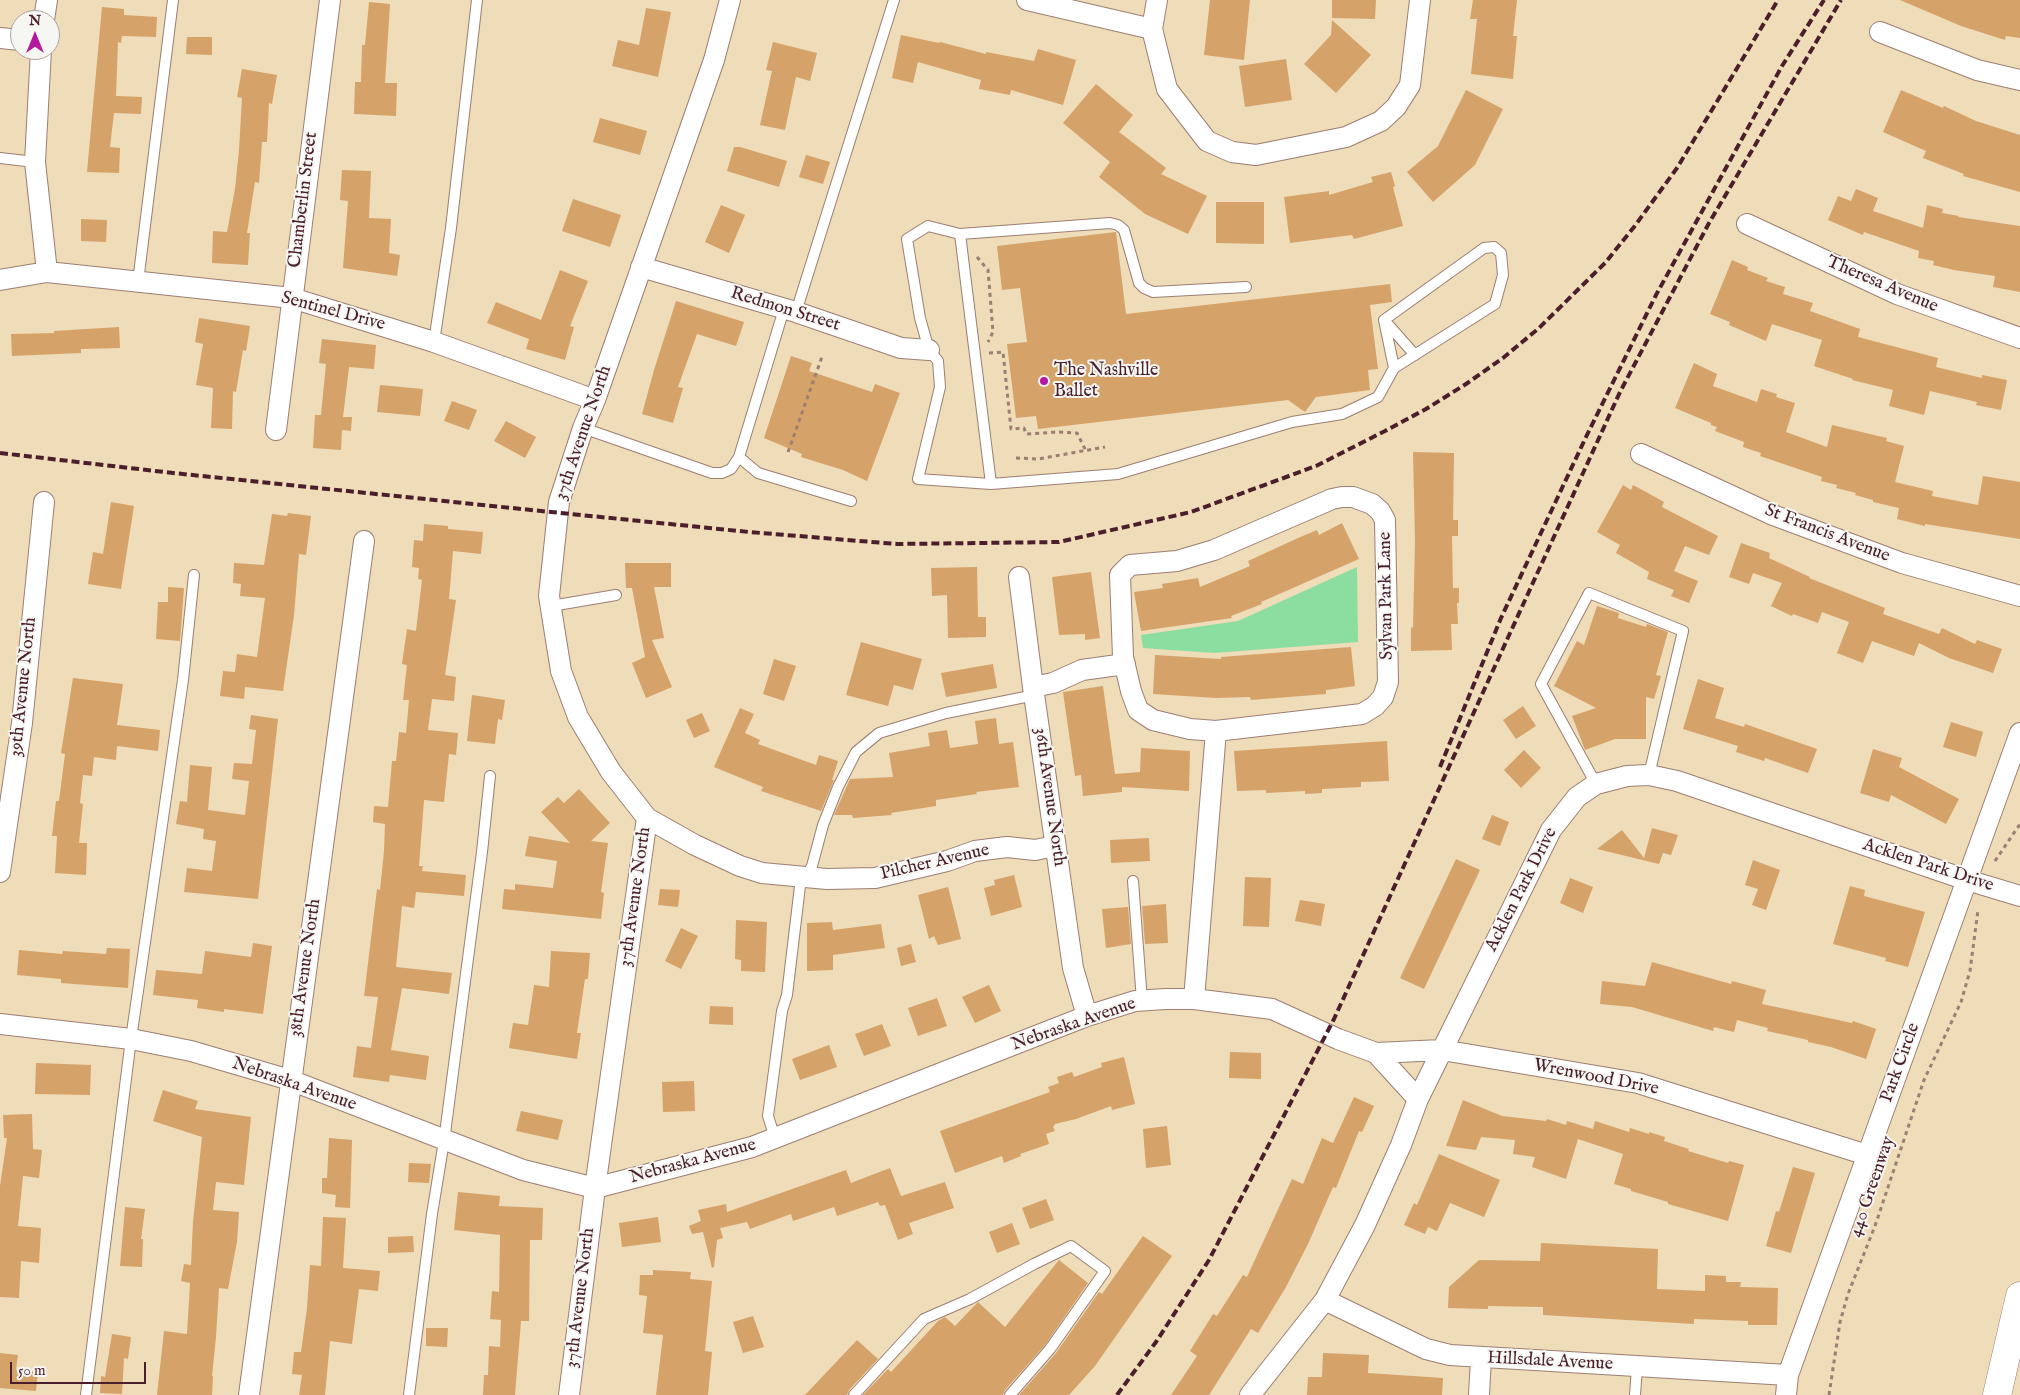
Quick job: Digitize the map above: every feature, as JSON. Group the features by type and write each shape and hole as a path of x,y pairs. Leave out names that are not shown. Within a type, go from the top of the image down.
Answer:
{"highway":[{"path":"1997,1395 2020,1296"}],"street":[{"name":"Chamberlin Street","path":"276,430 330,0"},
{"name":"37th Avenue North","path":"570,1395 595,1188 647,818 611,772 578,717 561,671 549,596 559,502 583,428 595,400 714,60 730,0"},
{"path":"1027,0 1152,30"},
{"path":"1157,0 1152,30 1167,89 1206,141 1232,152 1256,154 1346,137 1381,122 1396,107 1410,85 1420,0"},
{"path":"1880,32 1977,70 2020,80"},
{"path":"40,60 35,162 47,272"},
{"name":"Theresa Avenue","path":"1747,224 1897,294 2020,338"},
{"name":"Redmon Street","path":"641,267 790,311 901,348 929,350"},
{"name":"Sentinel Drive","path":"0,280 47,272 292,298 434,342 595,400"},
{"name":"St Francis Avenue","path":"1641,454 1773,515 1902,562 2020,596"},
{"name":"Sylvan Park Lane","path":"1352,497 1372,504 1380,511 1385,520 1388,682 1383,697 1375,706 1362,714 1216,731 1190,729 1153,720 1138,710 1124,664 1120,575 1130,565 1177,561 1214,550 1332,499 1352,497"},
{"name":"39th Avenue North","path":"0,872 22,724 44,502"},
{"name":"38th Avenue North","path":"249,1395 364,541"},
{"name":"36th Avenue North","path":"1019,576 1073,968 1087,1016"},
{"path":"1034,691 1082,670 1124,664"},
{"path":"1194,999 1216,731"},
{"name":"Park Circle","path":"1786,1395 1788,1375 2020,732"},
{"name":"Acklen Park Drive","path":"1250,1395 1325,1300 1365,1225 1401,1145 1418,1099 1551,830 1577,797 1596,784 1627,776 1650,775 1677,780 1967,880 2020,896"},
{"name":"Pilcher Avenue","path":"647,818 695,845 740,866 762,872 806,877 875,878 948,861 975,851 1007,847 1035,850 1055,846"},
{"name":"Nebraska Avenue","path":"0,1024 132,1040 191,1051 290,1080 523,1170 595,1188 752,1147 1087,1016 1142,1001 1194,999 1272,1008 1338,1039 1376,1053"},
{"name":"Wrenwood Drive","path":"1376,1053 1442,1050 1638,1084 1867,1155"},
{"path":"1376,1053 1418,1099"},
{"name":"Hillsdale Avenue","path":"1325,1300 1426,1348 1450,1355 1788,1375"},
{"path":"1479,1395 1481,1358"}],"lane":[{"path":"138,282 173,0"},
{"path":"434,342 451,228 477,0"},
{"path":"583,428 712,473 722,473 731,469 739,457 790,311 894,0"},
{"path":"0,158 35,162"},
{"path":"1246,287 1153,292 1144,288 1139,283 1124,230 1110,222 960,234 928,226 907,239 920,318 929,350 938,361 940,387 918,479 991,484 1118,474 1292,422 1342,414 1378,397 1394,368 1495,304 1503,275 1501,253 1494,247 1484,248 1384,320"},
{"path":"960,234 991,484"},
{"path":"1384,320 1394,368"},
{"path":"1384,320 1415,355"},
{"path":"739,457 758,473 852,501"},
{"path":"86,1395 132,1040 183,680 194,575"},
{"path":"1596,784 1541,684 1589,593 1683,632 1650,775"},
{"path":"550,606 616,595"},
{"path":"775,1138 768,1116 782,1011 787,995 800,886 812,866 823,826 838,787 856,752 879,733 946,713 1034,691"},
{"path":"409,1395 482,852 490,776"},
{"path":"1133,881 1142,1001"},
{"path":"854,1395 924,1319 970,1299 1071,1246 1105,1271 1050,1349 1010,1395"},
{"path":"1635,1395 1637,1367"}],"path":[{"path":"974,253 988,270 993,332 986,347 987,353 1003,352 1012,429 1024,428 1026,434 1077,433 1086,451"},
{"path":"788,452 823,354"},
{"path":"1016,458 1038,459 1105,448"},
{"path":"1991,866 2020,824"},
{"name":"440 Greenway","path":"1829,1395 1840,1322 1848,1294 1875,1226 1924,1080 1961,1002 1970,971 1978,907"}],"green space":[{"path":"1357,567 1358,642 1214,653 1143,648 1141,635 1238,621"}],"building":[{"path":"1210,0 1250,0 1244,60 1204,55"},
{"path":"1332,0 1376,0 1375,19 1332,18"},
{"path":"1473,0 1517,0 1513,36 1517,36 1513,79 1471,74 1477,19 1470,19"},
{"path":"1900,0 2020,0 2020,38 2006,36 2005,40 1961,26"},
{"path":"369,2 390,4 385,83 397,83 396,116 354,114 355,82 361,82 362,45 365,45"},
{"path":"102,7 124,9 124,15 157,17 156,37 122,36 121,43 118,42 116,96 142,97 141,114 114,113 110,147 120,148 119,173 87,172"},
{"path":"646,8 671,12 658,77 612,66 618,40 639,45"},
{"path":"1332,20 1371,55 1336,93 1304,64 1331,35"},
{"path":"901,35 940,42 986,54 986,52 1034,61 1038,49 1076,60 1063,105 1011,90 1010,95 979,89 981,80 918,62 913,83 892,78"},
{"path":"187,37 212,37 212,55 186,54"},
{"path":"773,42 817,53 810,81 796,77 785,130 760,125 772,71 766,70"},
{"path":"1286,59 1292,100 1245,107 1239,66"},
{"path":"242,69 277,75 272,104 269,103 267,142 262,142 259,183 255,182 247,233 250,233 248,265 212,263 213,231 227,232 235,189 242,98 237,97"},
{"path":"1096,84 1133,115 1119,132 1166,168 1161,174 1207,196 1188,234 1145,214 1099,177 1110,162 1063,123"},
{"path":"1466,90 1503,109 1475,165 1433,202 1407,172 1438,146"},
{"path":"1901,90 1943,108 1944,106 1976,121 2020,135 2020,192 1963,176 1964,174 1923,158 1926,151 1883,132"},
{"path":"600,118 647,131 640,155 593,142"},
{"path":"734,147 740,147 787,161 779,187 727,171"},
{"path":"806,155 830,162 823,184 799,177"},
{"path":"342,170 371,171 369,218 391,219 389,253 400,255 397,276 343,268 348,201 340,200"},
{"path":"1391,172 1403,226 1354,239 1352,235 1290,243 1284,197 1329,191 1329,195 1373,182 1371,177"},
{"path":"1856,189 1878,198 1873,211 1923,228 1927,205 1943,209 1942,213 1958,217 2020,226 2020,292 1993,287 1995,276 1933,265 1934,261 1918,258 1919,251 1864,232 1863,235 1828,220 1838,196 1851,201"},
{"path":"573,199 621,215 610,247 562,231"},
{"path":"1216,202 1264,202 1264,244 1216,243"},
{"path":"721,205 745,215 729,253 705,242"},
{"path":"81,219 107,220 106,242 81,241"},
{"path":"1116,232 1126,314 1390,284 1392,302 1370,305 1378,369 1368,370 1370,390 1316,397 1305,412 1288,400 1038,429 1036,416 1016,418 1007,344 1027,342 1020,288 1002,290 997,246"},
{"path":"1732,260 1748,267 1747,270 1768,278 1766,281 1785,287 1783,294 1813,303 1810,311 1860,329 1858,337 1938,358 1936,367 1982,378 1982,375 2007,380 2001,410 1976,405 1977,402 1930,391 1924,415 1889,406 1893,390 1852,380 1814,366 1822,340 1772,324 1766,341 1729,325 1730,322 1710,314"},
{"path":"560,270 588,281 570,326 574,327 565,360 526,349 529,339 487,323 496,302 541,320"},
{"path":"676,301 744,322 736,346 697,334 678,387 683,388 673,423 642,414"},
{"path":"199,318 250,326 246,351 243,350 236,392 233,391 232,429 211,428 213,388 196,385 203,344 195,342"},
{"path":"119,327 120,348 81,349 81,353 12,356 11,334 54,333 54,331"},
{"path":"322,339 376,345 374,369 349,367 343,417 352,417 351,431 342,430 341,450 313,448 315,415 321,415 326,364 319,363"},
{"path":"791,356 812,363 809,371 872,392 875,384 900,393 867,481 843,470 801,457 802,454 764,438"},
{"path":"1694,363 1717,374 1713,386 1757,402 1761,389 1777,394 1776,397 1795,403 1786,432 1827,447 1832,425 1887,438 1886,441 1904,446 1895,482 1933,491 1932,496 1978,505 1983,476 2020,482 2020,539 1925,524 1925,526 1897,519 1899,508 1873,502 1873,500 1855,495 1856,493 1836,488 1837,485 1821,481 1822,477 1760,456 1761,453 1743,447 1744,442 1715,431 1717,427 1711,425 1711,423 1675,408"},
{"path":"380,385 423,389 420,416 377,412"},
{"path":"452,401 477,410 469,430 444,421"},
{"path":"506,421 536,437 525,458 494,441"},
{"path":"1413,452 1454,453 1453,520 1458,520 1458,536 1452,536 1453,588 1459,588 1459,603 1457,603 1458,624 1451,624 1452,650 1411,651 1415,541"},
{"path":"1623,485 1631,490 1633,485 1648,493 1664,502 1662,507 1718,536 1709,555 1685,546 1674,571 1698,581 1689,603 1671,596 1674,590 1647,579 1649,572 1616,553 1620,545 1597,532"},
{"path":"111,502 134,506 121,589 88,584 93,552 103,554"},
{"path":"288,513 311,516 306,555 299,554 294,615 283,691 245,687 244,699 220,696 223,671 235,672 237,654 257,657 265,598 240,596 241,584 233,583 234,563 264,565 272,514 287,516"},
{"path":"1342,523 1359,559 1261,602 1262,604 1231,616 1232,618 1141,631 1134,592 1163,588 1162,584 1198,578 1200,587 1250,566 1248,561 1298,538 1317,530 1319,535"},
{"path":"424,524 448,526 448,529 483,532 481,554 453,551 449,599 456,600 445,675 456,677 454,701 432,699 428,730 458,733 456,755 449,754 444,802 424,800 419,866 423,866 422,871 466,875 464,896 416,892 414,908 402,906 396,967 452,973 449,994 402,988 391,1050 429,1056 426,1080 390,1075 389,1082 353,1077 357,1046 371,1048 378,997 364,996 377,889 380,890 384,851 385,824 373,822 374,806 388,807 392,761 396,761 399,732 406,733 409,700 403,700 407,665 402,664 407,629 416,631 422,580 418,579 419,568 412,567 414,540 423,541"},
{"path":"1741,543 1770,553 1769,558 1809,578 1885,608 1883,614 1939,634 1942,628 1975,644 1977,640 2002,649 1993,673 1949,658 1919,643 1914,656 1872,641 1863,663 1837,653 1849,622 1822,612 1818,623 1793,614 1792,616 1771,606 1782,583 1753,573 1749,584 1729,577"},
{"path":"625,563 671,563 671,587 654,587 664,638 652,640 672,687 646,698 632,663 645,657 632,588 626,588"},
{"path":"977,567 978,617 986,617 986,637 948,638 947,595 932,596 931,568"},
{"path":"1091,572 1100,638 1085,640 1085,634 1059,635 1052,577"},
{"path":"168,587 184,588 180,641 156,639 158,602 168,602"},
{"path":"1597,606 1619,613 1618,618 1646,627 1647,624 1668,632 1656,675 1661,676 1654,699 1646,697 1646,739 1615,739 1585,750 1572,716 1596,708 1554,686 1577,641 1584,645"},
{"path":"861,642 922,659 913,690 894,685 888,706 846,695"},
{"path":"1351,647 1355,686 1326,690 1326,694 1251,700 1250,697 1216,698 1153,694 1155,655 1221,659 1221,657"},
{"path":"774,659 796,666 784,701 763,694"},
{"path":"993,664 997,688 946,697 941,673"},
{"path":"73,678 123,684 117,725 160,730 158,751 117,746 116,760 94,757 92,776 83,775 80,803 83,804 79,843 87,843 86,875 55,873 57,836 52,836 56,801 59,801 65,754 61,753"},
{"path":"1698,679 1724,688 1715,718 1744,727 1745,724 1817,749 1808,773 1765,758 1764,761 1736,752 1738,746 1683,729"},
{"path":"1103,686 1115,774 1140,772 1141,748 1190,751 1189,791 1122,787 1122,792 1083,796 1081,775 1075,776 1063,692"},
{"path":"472,695 505,700 502,720 498,719 495,744 467,741"},
{"path":"1523,706 1536,726 1516,739 1503,720"},
{"path":"740,708 754,714 745,733 760,740 758,744 816,765 819,755 838,761 832,780 834,780 821,811 761,791 763,787 714,767"},
{"path":"702,713 710,731 694,738 686,720"},
{"path":"251,715 278,719 258,899 184,892 187,868 212,871 216,841 203,839 204,829 176,824 180,801 187,802 190,765 212,767 208,810 245,815 249,781 232,779 234,763 252,764 256,730 249,729"},
{"path":"996,718 999,744 1013,742 1019,787 976,792 977,794 936,800 936,806 891,813 892,815 853,818 852,815 834,815 850,779 893,777 889,753 930,746 928,733 947,730 950,748 978,744 975,721"},
{"path":"1951,722 1983,732 1976,757 1943,747"},
{"path":"1387,741 1389,781 1361,782 1361,787 1322,789 1322,793 1305,794 1305,791 1266,793 1266,790 1237,791 1234,751"},
{"path":"1873,749 1902,758 1899,767 1959,799 1946,824 1891,795 1889,802 1860,793"},
{"path":"1524,750 1541,768 1521,788 1504,770"},
{"path":"579,789 610,823 591,841 608,843 601,892 604,893 601,919 502,909 504,889 515,890 515,884 553,888 557,861 525,856 529,836 570,843 541,812 558,797 564,803"},
{"path":"1492,815 1509,822 1500,846 1482,839"},
{"path":"1652,828 1678,835 1671,855 1663,853 1659,864 1597,849 1622,830 1644,858"},
{"path":"1149,838 1150,861 1111,863 1110,840"},
{"path":"1456,859 1480,870 1424,989 1400,978"},
{"path":"1753,860 1780,870 1766,910 1752,905 1758,889 1745,885"},
{"path":"1014,875 1022,907 991,916 984,888 995,885 994,880"},
{"path":"1245,877 1271,878 1269,927 1243,926"},
{"path":"1570,878 1593,887 1583,913 1560,903"},
{"path":"1850,886 1865,890 1864,896 1925,912 1908,967 1885,961 1886,958 1833,944"},
{"path":"948,887 961,939 938,945 934,936 929,939 918,895"},
{"path":"660,889 680,890 678,907 658,905"},
{"path":"1300,900 1325,904 1321,926 1295,921"},
{"path":"1166,904 1168,943 1145,944 1142,906"},
{"path":"1128,907 1131,944 1106,948 1102,909"},
{"path":"736,920 767,922 765,972 741,971 741,960 735,959"},
{"path":"832,922 833,930 881,924 885,948 833,955 833,970 807,971 807,923"},
{"path":"681,928 698,936 681,969 665,961"},
{"path":"253,943 272,946 263,1014 224,1009 224,1012 197,1008 198,1000 153,995 156,970 202,974 205,951 251,957"},
{"path":"911,944 916,962 901,966 897,948"},
{"path":"107,948 130,949 128,988 61,983 61,979 17,975 19,950 62,954 63,951 106,954"},
{"path":"551,951 590,953 588,979 585,979 577,1033 581,1033 577,1059 509,1048 513,1023 528,1025 534,985 549,987"},
{"path":"1652,962 1731,984 1732,981 1766,990 1762,1004 1852,1023 1853,1021 1876,1029 1866,1059 1831,1047 1808,1042 1808,1040 1767,1031 1768,1028 1737,1020 1734,1032 1714,1027 1713,1031 1632,1007 1600,1004 1602,981 1645,986"},
{"path":"989,985 1001,1011 975,1023 962,997"},
{"path":"937,998 947,1026 918,1036 908,1008"},
{"path":"710,1006 733,1007 733,1025 709,1024"},
{"path":"882,1024 891,1046 864,1056 855,1034"},
{"path":"829,1045 837,1067 800,1080 792,1059"},
{"path":"1230,1052 1261,1053 1261,1079 1229,1078"},
{"path":"1124,1057 1135,1104 1112,1110 1111,1106 1076,1119 1055,1124 1053,1127 1055,1131 1046,1134 1049,1144 1020,1154 1021,1156 1004,1163 1002,1156 955,1173 940,1131 1050,1092 1048,1087 1059,1083 1057,1077 1072,1072 1074,1077 1102,1067 1101,1063"},
{"path":"36,1063 91,1065 90,1095 35,1094"},
{"path":"694,1081 695,1111 663,1112 662,1082"},
{"path":"163,1090 198,1101 195,1109 251,1117 244,1185 216,1182 213,1210 239,1212 237,1242 228,1289 219,1288 212,1395 157,1395 164,1331 187,1334 190,1283 181,1281 184,1264 191,1265 193,1222 202,1137 153,1121"},
{"path":"1354,1097 1374,1106 1362,1132 1359,1131 1336,1188 1333,1187 1308,1244 1286,1287 1258,1333 1251,1329 1209,1395 1171,1395 1197,1356 1190,1351 1213,1314 1217,1316 1243,1275 1247,1277 1292,1179 1303,1184 1322,1138 1333,1143"},
{"path":"1463,1100 1502,1116 1546,1121 1547,1119 1566,1125 1567,1121 1593,1129 1595,1121 1629,1132 1630,1128 1649,1134 1649,1132 1665,1137 1664,1141 1689,1149 1688,1151 1728,1163 1729,1161 1744,1165 1728,1221 1668,1204 1668,1202 1614,1184 1623,1154 1578,1139 1566,1179 1532,1167 1535,1157 1513,1154 1515,1140 1481,1137 1476,1150 1446,1146"},
{"path":"521,1111 563,1120 558,1140 516,1131"},
{"path":"32,1114 33,1149 42,1150 39,1178 23,1176 18,1226 41,1228 39,1263 21,1261 19,1298 0,1297 0,1186 7,1138 4,1138 3,1115"},
{"path":"1167,1126 1171,1165 1146,1168 1143,1129"},
{"path":"329,1138 352,1140 350,1208 335,1207 336,1195 322,1193 322,1178 327,1178"},
{"path":"1439,1154 1500,1180 1484,1217 1450,1203 1437,1231 1428,1227 1425,1234 1404,1225 1414,1203 1417,1205"},
{"path":"409,1163 431,1164 429,1183 408,1182"},
{"path":"1793,1167 1815,1173 1791,1253 1766,1246 1776,1211 1779,1212"},
{"path":"890,1168 901,1196 945,1182 954,1208 909,1223 913,1234 898,1240 885,1205 880,1206 878,1202 837,1216 834,1207 793,1221 791,1214 750,1229 747,1222 720,1228 723,1238 717,1240 714,1267 712,1268 703,1232 692,1234 689,1226 701,1221 698,1210 726,1204 727,1212 846,1170 851,1183"},
{"path":"458,1192 500,1196 499,1206 543,1208 542,1240 530,1240 529,1321 521,1321 515,1395 483,1395 484,1375 488,1375 489,1346 500,1347 501,1320 490,1319 492,1291 499,1292 500,1235 454,1230"},
{"path":"1046,1199 1054,1220 1030,1229 1022,1208"},
{"path":"125,1207 145,1209 141,1239 143,1239 142,1267 120,1266"},
{"path":"323,1217 346,1218 343,1268 380,1271 378,1291 359,1289 352,1344 330,1341 325,1395 299,1395 302,1375 292,1374 294,1352 301,1352 310,1265 321,1266"},
{"path":"658,1217 661,1242 622,1247 619,1223"},
{"path":"1012,1223 1020,1244 997,1253 989,1232"},
{"path":"413,1236 414,1252 388,1253 388,1237"},
{"path":"1143,1236 1172,1256 1095,1366 1069,1395 1019,1395 1056,1353 1099,1292 1102,1294"},
{"path":"1541,1243 1658,1249 1657,1289 1705,1291 1705,1275 1726,1276 1726,1282 1741,1282 1740,1287 1778,1288 1777,1325 1748,1325 1748,1321 1694,1319 1694,1324 1543,1315 1543,1307 1488,1306 1488,1309 1448,1308 1449,1287 1479,1260 1540,1261"},
{"path":"1059,1260 1088,1283 1045,1345 1005,1390 1003,1395 863,1395 888,1369 891,1372 938,1321 945,1317 955,1326 978,1302 1005,1327"},
{"path":"653,1270 691,1272 690,1279 712,1281 705,1351 712,1352 708,1395 656,1395 663,1335 643,1333 647,1296 639,1295 640,1275 653,1275"},
{"path":"753,1316 764,1347 743,1353 733,1322"},
{"path":"426,1328 448,1328 447,1347 426,1346"},
{"path":"112,1334 131,1337 128,1359 124,1358 122,1394 100,1393 101,1376 105,1377"},
{"path":"857,1340 878,1359 849,1390 847,1395 805,1395"},
{"path":"0,1353 18,1355 16,1370 38,1372 36,1391 0,1388"},
{"path":"1323,1353 1369,1355 1368,1373 1443,1378 1442,1395 1307,1395 1308,1377 1322,1377"}],"railway":[{"path":"0,453 541,511 749,532 897,544 1059,542 1191,512 1316,466 1385,431 1426,409 1466,384 1503,358 1539,328 1605,263 1677,168 1778,0"},
{"path":"1440,767 1501,618 1586,437 1656,295 1782,66 1824,0"},
{"path":"1117,1395 1156,1342 1209,1260 1334,1019 1620,392 1709,223 1841,0"}],"place":[{"name":"The Nashville Ballet","path":"1044,381"}]}
